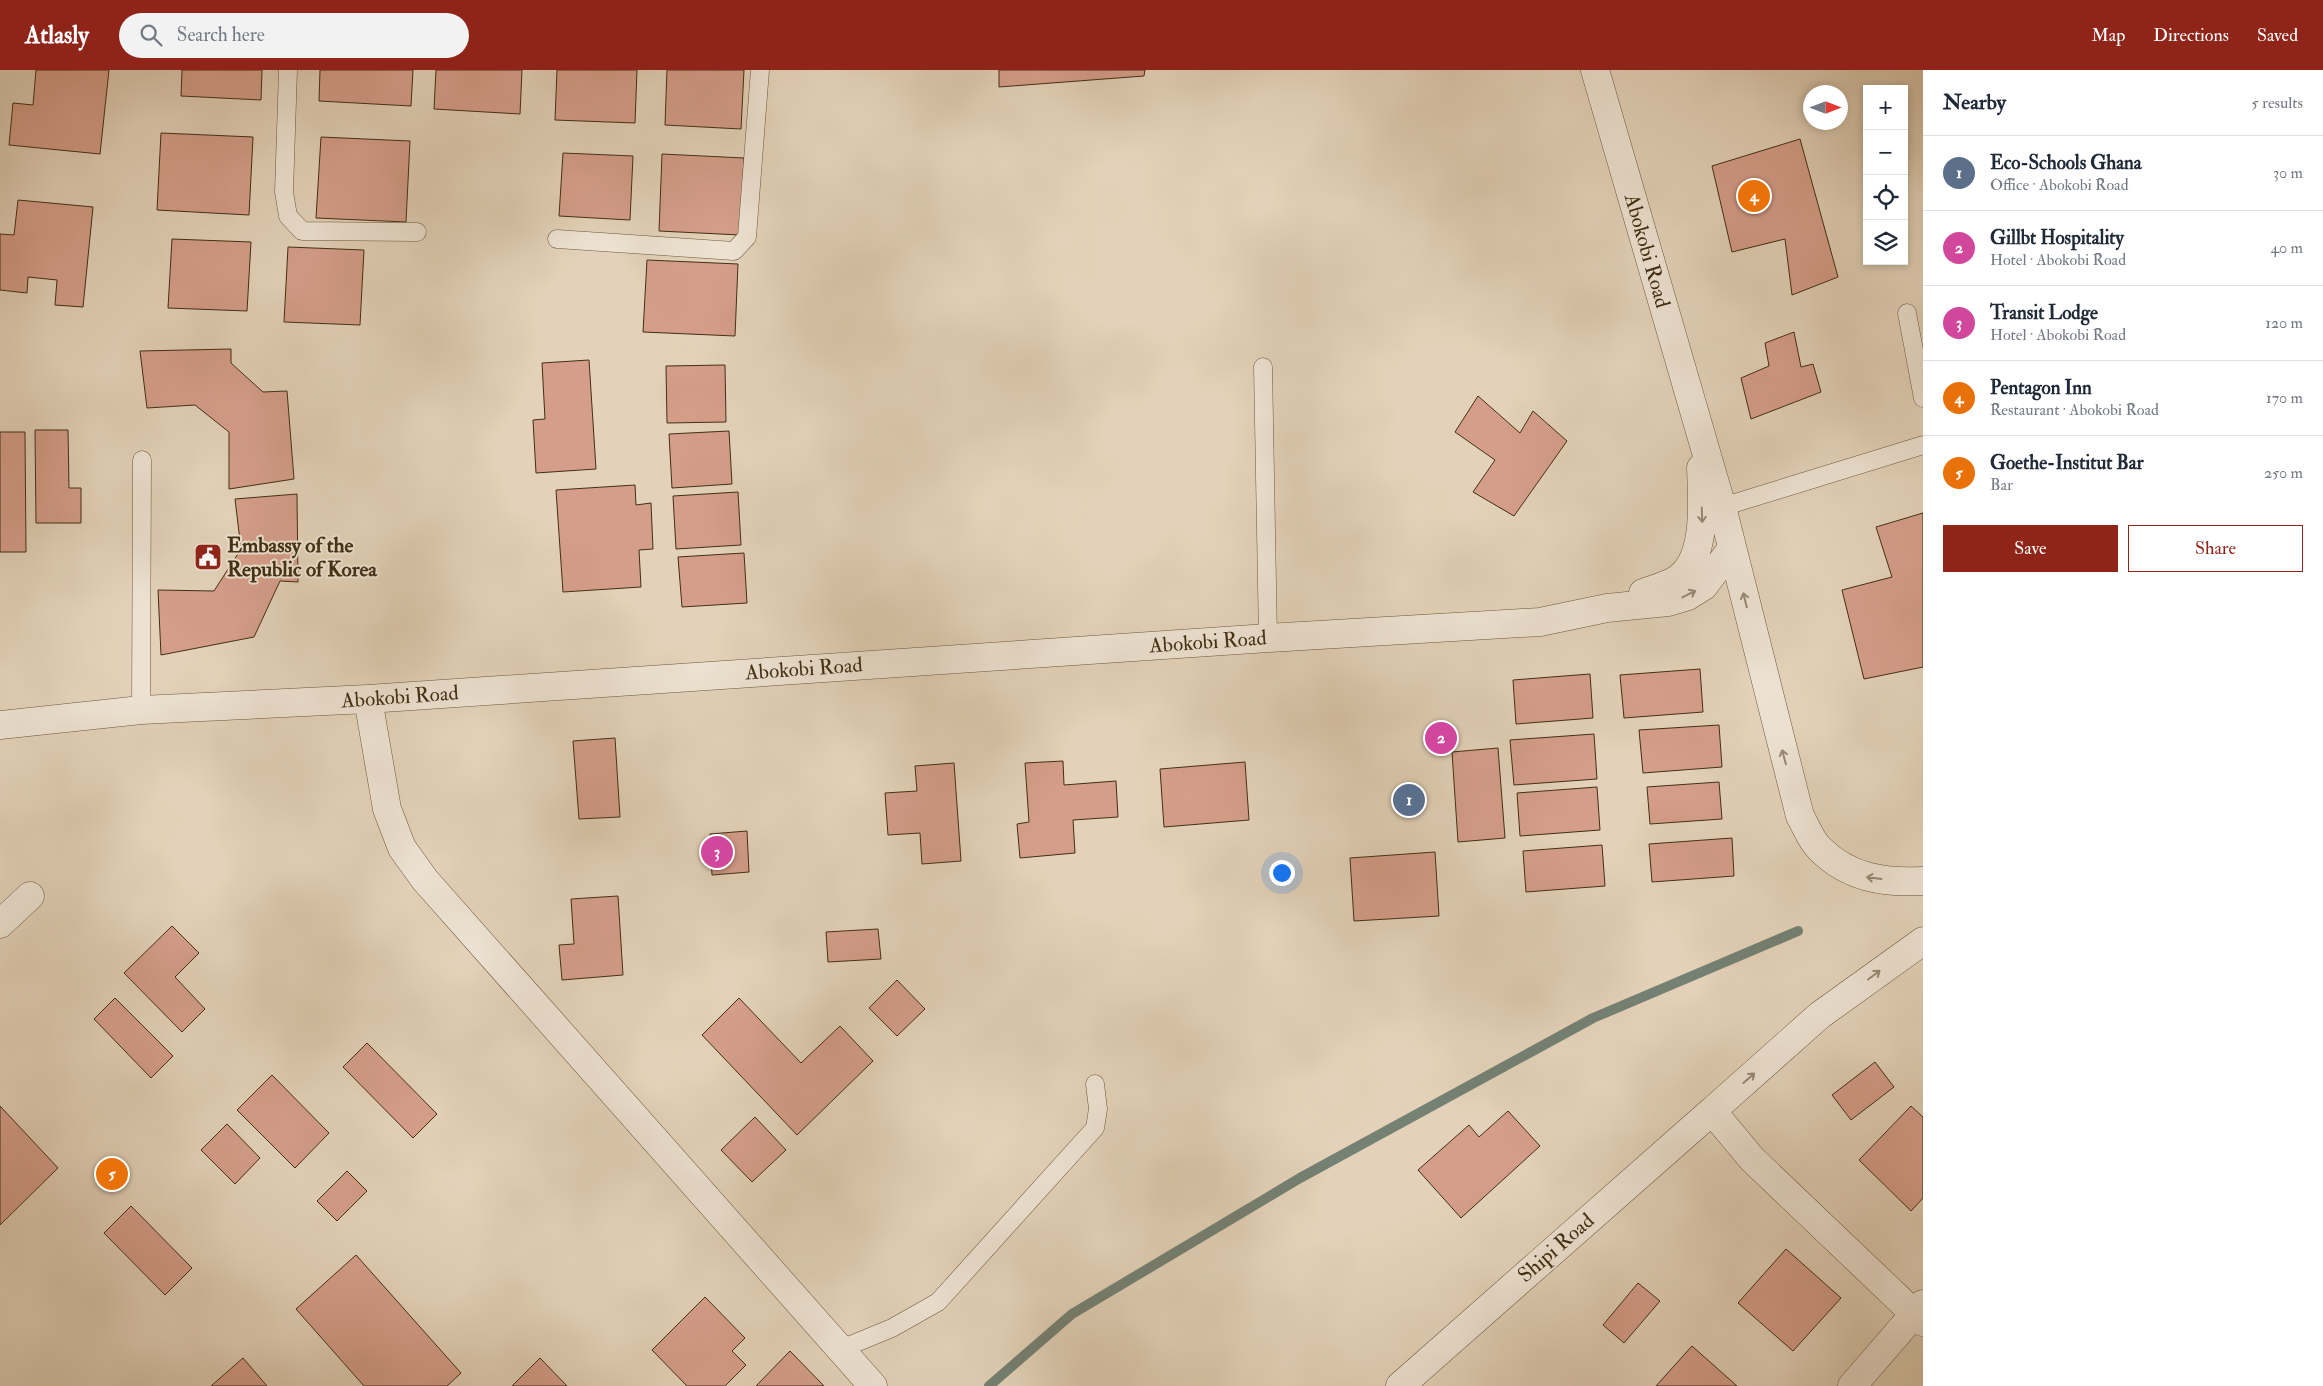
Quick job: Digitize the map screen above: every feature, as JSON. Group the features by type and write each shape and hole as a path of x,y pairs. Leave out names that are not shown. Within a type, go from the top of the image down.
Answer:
{"street":[{"name":"Abokobi Road","path":"1595,70 1722,507 1800,816 1819,848 1842,866 1864,877 1923,881"},
{"name":"Abokobi Road","path":"1607,608 1677,580 1691,562 1703,528 1699,432"},
{"name":"Abokobi Road","path":"0,725 141,710 368,699 1268,638 1540,622 1607,608 1668,602 1688,596 1704,586 1732,548"},
{"path":"368,699 387,809 402,848 425,880 873,1386"},
{"path":"0,924 30,896"},
{"name":"Shipi Road","path":"1400,1386 1820,1016 1923,941"},
{"path":"1712,1111 1752,1159 1920,1313 1852,1386"}],"lane":[{"path":"288,70 284,192 288,216 302,231 417,232"},
{"path":"557,239 734,251 747,237 760,70"},
{"path":"1907,313 1923,398"},
{"path":"1263,367 1268,638"},
{"path":"1722,507 1923,445"},
{"path":"141,710 142,460"},
{"path":"841,1349 892,1328 938,1302 1095,1128 1098,1109 1095,1084"}],"building":[{"path":"36,70 109,70 100,154 9,145 13,103 33,105"},
{"path":"182,70 262,70 261,100 181,96"},
{"path":"320,70 413,70 411,106 319,101"},
{"path":"436,70 522,70 520,114 434,109"},
{"path":"557,70 637,70 635,123 555,120"},
{"path":"667,70 744,70 741,129 665,125"},
{"path":"999,70 1145,70 1144,76 999,87"},
{"path":"161,133 253,137 249,215 157,210"},
{"path":"321,137 410,141 406,222 316,218"},
{"path":"1800,139 1838,277 1792,295 1785,239 1732,252 1712,166"},
{"path":"563,153 633,156 630,220 559,216"},
{"path":"662,154 744,158 740,235 659,231"},
{"path":"18,200 93,207 83,307 55,305 57,280 28,277 27,293 0,290 0,234 14,235"},
{"path":"172,239 251,242 247,311 168,308"},
{"path":"288,247 364,250 360,325 284,322"},
{"path":"647,260 738,264 735,336 643,332"},
{"path":"1794,332 1801,367 1813,364 1821,392 1751,419 1741,378 1769,366 1765,343"},
{"path":"231,349 231,363 263,392 287,391 294,479 229,489 229,432 195,405 147,408 140,351"},
{"path":"589,360 596,469 536,473 533,420 545,419 542,363"},
{"path":"725,365 726,422 667,423 666,366"},
{"path":"1478,396 1520,433 1533,411 1567,441 1514,516 1473,492 1495,460 1455,432"},
{"path":"35,430 68,430 69,488 81,488 81,523 36,523"},
{"path":"729,431 732,484 672,488 669,434"},
{"path":"0,432 25,432 26,552 0,552"},
{"path":"635,485 636,505 651,503 653,549 639,550 641,587 563,592 556,490"},
{"path":"738,492 741,545 676,549 673,496"},
{"path":"297,494 298,582 280,581 254,637 161,655 158,590 214,591 241,549 235,499"},
{"path":"1923,513 1923,667 1864,679 1842,590 1892,577 1876,527"},
{"path":"744,553 747,603 682,607 678,557"},
{"path":"1700,669 1703,712 1624,718 1620,675"},
{"path":"1590,674 1593,718 1516,724 1513,680"},
{"path":"1719,725 1722,767 1643,773 1639,730"},
{"path":"1594,734 1597,779 1514,785 1510,740"},
{"path":"615,738 620,817 579,819 573,741"},
{"path":"1498,748 1505,838 1458,842 1452,752"},
{"path":"1063,761 1064,785 1116,781 1118,817 1073,820 1075,853 1020,858 1017,824 1029,822 1025,763"},
{"path":"1245,762 1249,820 1164,827 1160,769"},
{"path":"954,763 961,861 922,864 920,833 888,835 885,793 917,791 915,766"},
{"path":"1719,782 1722,819 1650,824 1647,787"},
{"path":"1597,787 1600,830 1520,836 1517,793"},
{"path":"747,831 749,872 712,875 710,834"},
{"path":"1732,838 1734,876 1652,882 1649,844"},
{"path":"1602,845 1605,886 1526,892 1523,851"},
{"path":"1435,852 1439,916 1354,921 1350,858"},
{"path":"618,896 623,975 562,980 559,945 574,944 571,899"},
{"path":"172,926 199,953 175,977 205,1009 182,1032 124,973"},
{"path":"878,929 881,959 828,962 826,932"},
{"path":"897,980 925,1009 897,1036 869,1008"},
{"path":"115,998 173,1056 151,1078 94,1019"},
{"path":"739,998 801,1063 840,1026 873,1061 797,1135 702,1035"},
{"path":"367,1043 437,1114 413,1138 343,1067"},
{"path":"1875,1062 1894,1087 1851,1120 1832,1095"},
{"path":"272,1075 329,1133 295,1168 237,1110"},
{"path":"0,1106 58,1168 0,1225"},
{"path":"1911,1106 1923,1117 1923,1198 1911,1211 1859,1160"},
{"path":"1508,1111 1540,1146 1461,1218 1418,1170 1469,1125 1479,1137"},
{"path":"755,1117 786,1150 752,1182 721,1150"},
{"path":"227,1124 260,1158 235,1184 201,1150"},
{"path":"347,1171 367,1191 337,1221 317,1201"},
{"path":"131,1206 192,1268 165,1295 104,1233"},
{"path":"1786,1249 1841,1298 1793,1351 1738,1303"},
{"path":"356,1255 461,1373 447,1386 364,1386 296,1309"},
{"path":"1638,1283 1660,1301 1624,1343 1603,1325"},
{"path":"705,1297 745,1338 732,1351 746,1365 725,1386 687,1386 652,1350"},
{"path":"1692,1346 1737,1386 1656,1386"},
{"path":"790,1351 824,1386 756,1386"},
{"path":"243,1358 267,1386 211,1386"},
{"path":"540,1358 567,1386 512,1386"}],"waterway":[{"path":"989,1386 1072,1314 1300,1178 1593,1018 1798,931"}],"place":[{"name":"Pentagon Inn","path":"1754,196"},
{"name":"Embassy of the Republic of Korea","path":"208,557"},
{"name":"Gillbt Hospitality","path":"1441,738"},
{"name":"Eco-Schools Ghana","path":"1409,800"},
{"name":"Transit Lodge","path":"717,852"},
{"name":"Goethe-Institut Bar","path":"112,1174"}]}
